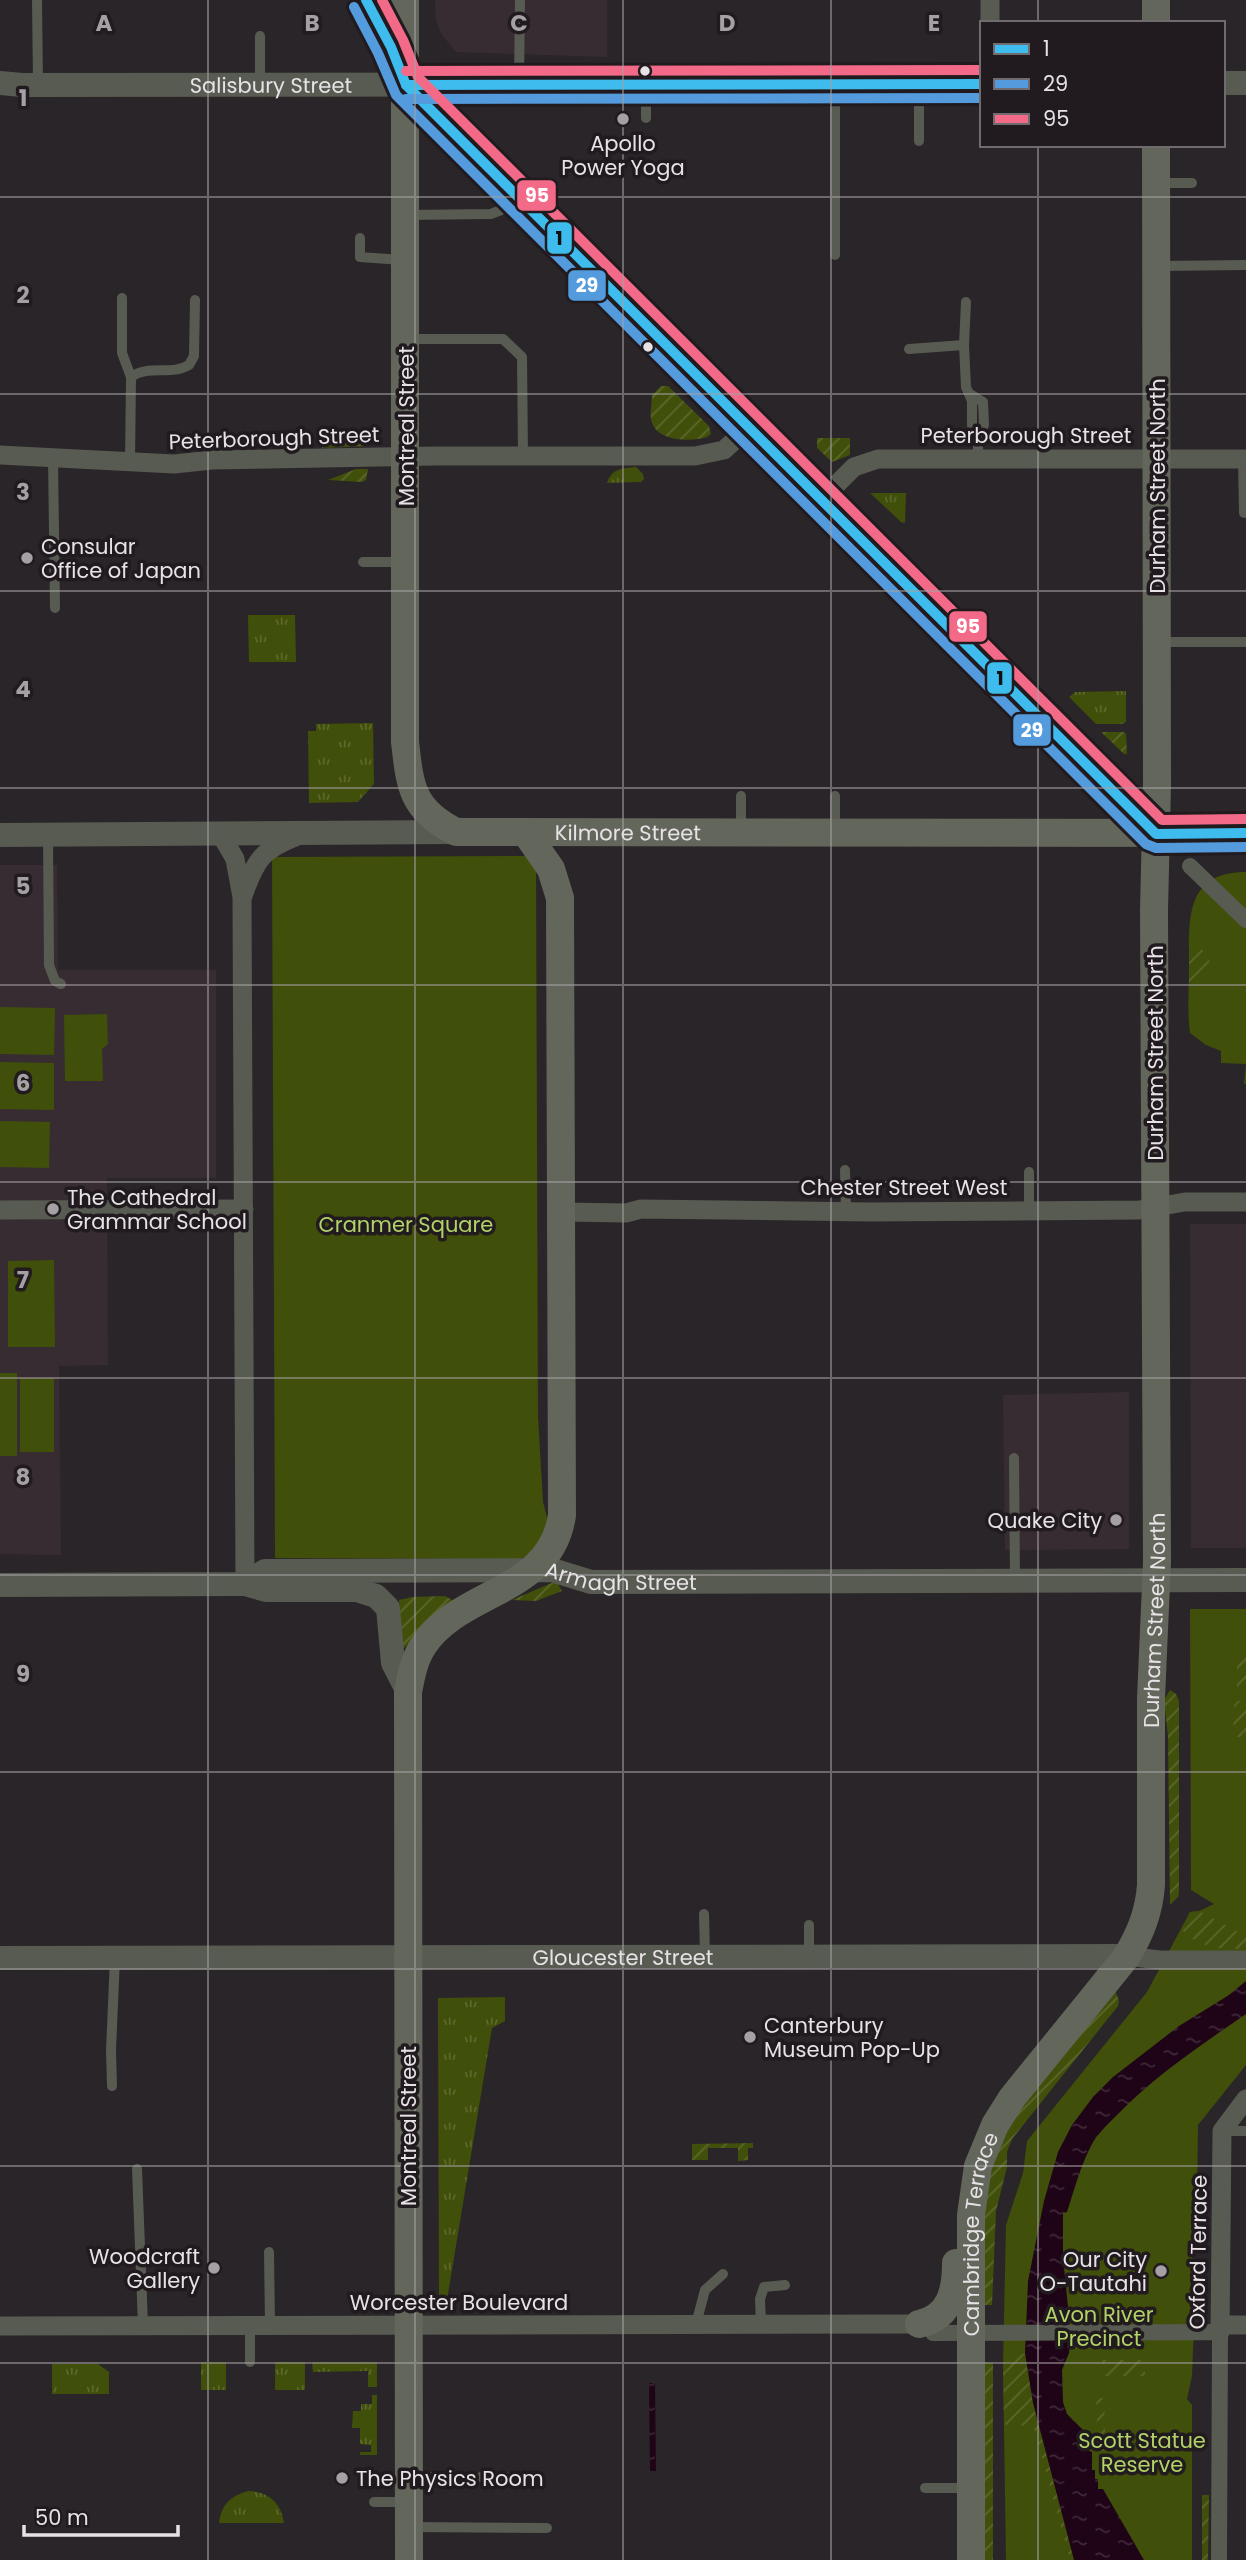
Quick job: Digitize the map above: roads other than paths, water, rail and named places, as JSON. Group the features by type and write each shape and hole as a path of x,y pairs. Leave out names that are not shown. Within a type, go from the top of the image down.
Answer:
{"main road":[{"name":"Montreal Street","path":"405,0 405,742 412,787 427,814 435,822 456,832"},
{"path":"1156,0 1156,21"},
{"name":"Durham Street North","path":"1127,1956 1148,1912 1152,1885 1152,1698 1157,1580 1154,910 1157,642 1156,147"},
{"name":"Kilmore Street","path":"456,832 1246,834"},
{"path":"526,833 551,869 560,898 562,1515 554,1545 532,1571"},
{"name":"Montreal Street","path":"409,2560 408,1692 415,1662 431,1636 461,1612 532,1571"},
{"name":"Cambridge Terrace","path":"971,2560 971,2215 978,2166 995,2125 1012,2098 1127,1956"},
{"path":"926,2328 952,2298 956,2279 956,2252 961,2232 971,2215"}],"street":[{"path":"366,0 391,47 406,85 1156,834"},
{"path":"990,0 990,21"},
{"name":"Salisbury Street","path":"15,85 980,83"},
{"path":"1225,83 1246,83"},
{"name":"Peterborough Street","path":"0,455 174,464 212,460 406,457 704,456 724,450 749,427"},
{"name":"Peterborough Street","path":"822,499 854,467 891,458 1245,459"},
{"name":"Kilmore Street","path":"3,833 456,832"},
{"path":"220,833 235,859 243,897 245,1584"},
{"path":"243,897 254,864 260,857 267,850 306,833"},
{"path":"1190,866 1246,920"},
{"name":"Chester Street West","path":"562,1212 626,1213 641,1209 1139,1210 1185,1202 1246,1202"},
{"path":"0,1210 244,1209"},
{"name":"Armagh Street","path":"0,1585 245,1584 265,1571 532,1571 559,1572 591,1582 1246,1580"},
{"name":"Montreal Street","path":"245,1584 266,1590 357,1590 376,1595 388,1608 393,1663 408,1692"},
{"name":"Gloucester Street","path":"0,1958 809,1955 1127,1956 1159,1960 1246,1960"},
{"path":"1222,2131 1246,2099"},
{"name":"Oxford Terrace","path":"1219,2560 1222,2131"},
{"name":"Worcester Boulevard","path":"0,2326 761,2324 926,2328"},
{"path":"926,2328 971,2333 1023,2333 1220,2329 1246,2325"}],"lane":[{"path":"15,85 37,0"},
{"path":"519,84 520,0"},
{"path":"260,36 260,84"},
{"path":"646,84 646,118"},
{"path":"835,84 835,255"},
{"path":"919,84 919,141"},
{"path":"1156,183 1192,183"},
{"path":"406,215 491,214 501,210 518,196"},
{"path":"360,238 360,257 406,260"},
{"path":"1156,265 1246,265"},
{"path":"122,298 122,353 131,377 130,462"},
{"path":"131,377 144,371 177,370 189,365 194,356 195,300"},
{"path":"966,302 964,345 967,387 971,394 972,426 978,432 978,458"},
{"path":"406,339 503,339 522,357 523,456"},
{"path":"909,349 964,345"},
{"path":"53,457 55,608"},
{"path":"1244,513 1245,459"},
{"path":"363,562 405,562"},
{"path":"1157,642 1246,642"},
{"path":"741,796 741,833"},
{"path":"835,796 835,833"},
{"path":"48,833 48,965 55,981 61,984"},
{"path":"845,1170 846,1211"},
{"path":"1029,1172 1029,1210"},
{"path":"1014,1458 1015,1580"},
{"path":"704,1914 705,1955"},
{"path":"809,1925 809,1955"},
{"path":"112,2086 115,1958"},
{"path":"1222,2131 1246,2131"},
{"path":"137,2169 143,2325"},
{"path":"269,2252 270,2325"},
{"path":"696,2324 705,2290 723,2274"},
{"path":"761,2324 760,2299 764,2287 785,2285"},
{"path":"250,2325 250,2362"},
{"path":"409,2502 444,2477"},
{"path":"481,2477 506,2477"},
{"path":"925,2488 971,2488"},
{"path":"374,2502 409,2502 547,2528"}],"water":[{"path":"1246,1981 1246,2014 1163,2073 1100,2133 1084,2162 1067,2212 1063,2213 1063,2257 1071,2337 1069,2353 1062,2370 1063,2402 1067,2414 1086,2433 1098,2489 1103,2489 1144,2560 1074,2560 1033,2403 1025,2353 1028,2281 1044,2201 1058,2152 1072,2125 1093,2097 1113,2077 1179,2026 1229,1995"},
{"path":"649,2383 655,2383 656,2471 650,2471"}],"place":[{"name":"Apollo Power Yoga","path":"623,119"},
{"name":"Consular Office of Japan","path":"27,558"},
{"name":"The Cathedral Grammar School","path":"53,1209"},
{"name":"Quake City","path":"1116,1520"},
{"name":"Canterbury Museum Pop-Up","path":"750,2037"},
{"name":"Woodcraft Gallery","path":"214,2268"},
{"name":"Our City O-Tautahi","path":"1161,2271"},
{"name":"The Physics Room","path":"342,2478"}],"park label":[{"name":"Cranmer Square","path":"406,1224"},
{"name":"Avon River Precinct","path":"1099,2326"},
{"name":"Scott Statue Reserve","path":"1142,2452"}]}
